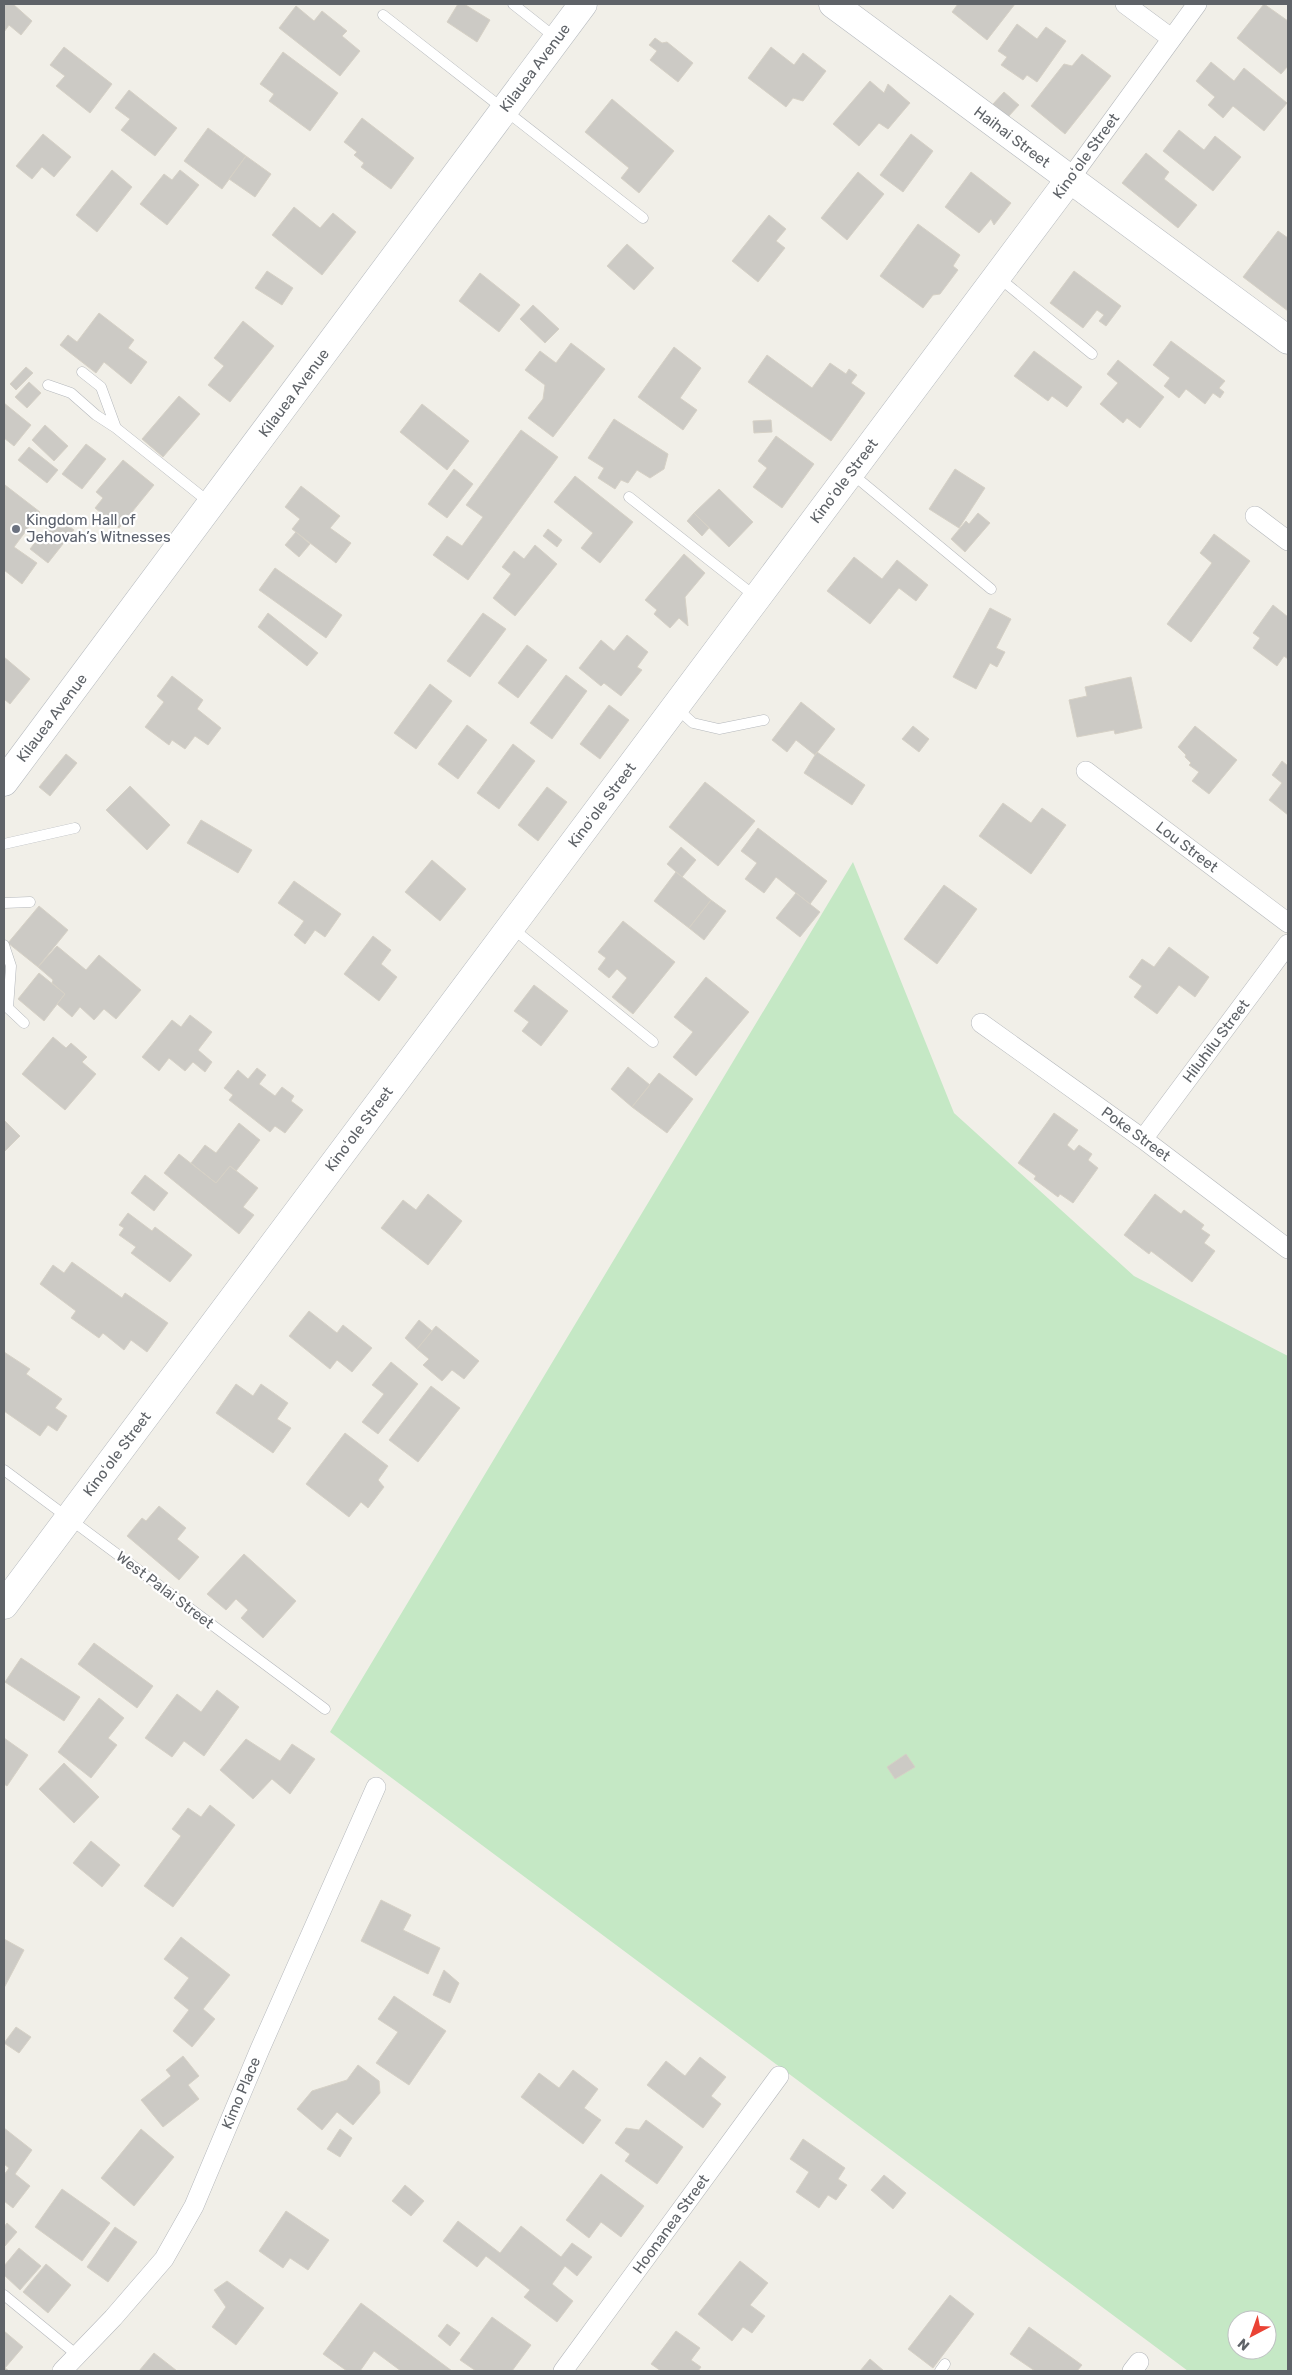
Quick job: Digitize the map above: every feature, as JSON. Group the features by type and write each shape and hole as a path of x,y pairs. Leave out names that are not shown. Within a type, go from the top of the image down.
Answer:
{"street":[{"name":"Kilauea Avenue","path":"4,782 583,4"},
{"name":"Haihai Street","path":"833,4 1288,340"},
{"path":"1125,4 1172,38"},
{"name":"Kinoʻole Street","path":"4,1605 1069,180 1197,4"},
{"path":"1255,516 1288,541"},
{"name":"Lou Street","path":"1086,771 1288,924"},
{"name":"Hiluhilu Street","path":"1143,1139 1288,944"},
{"name":"Poke Street","path":"981,1022 1143,1139 1288,1249"},
{"name":"Kimo Place","path":"62,2371 164,2259 194,2206 260,2049 376,1787"},
{"name":"Hoonanea Street","path":"563,2371 779,2076"}],"lane":[{"path":"513,4 557,38"},
{"path":"383,15 643,218"},
{"path":"997,276 1092,354"},
{"path":"82,372 101,387 116,428"},
{"path":"48,385 71,394 211,504"},
{"path":"850,472 991,589"},
{"path":"629,498 757,598"},
{"path":"675,707 693,723 718,729 764,720"},
{"path":"4,844 75,828"},
{"path":"4,903 30,902"},
{"path":"511,927 653,1042"},
{"path":"4,945 11,966 8,1008 24,1023"},
{"name":"West Palai Street","path":"4,1470 325,1709"},
{"path":"4,2295 77,2356"}],"green space":[{"path":"853,862 954,1113 1134,1276 1288,1356 1288,2371 1188,2371 330,1732"}],"building":[{"path":"4,4 13,4 32,21 21,35 9,25 4,32"},
{"path":"458,4 464,4 490,20 477,42 447,22"},
{"path":"958,4 1015,4 987,40 952,12"},
{"path":"1264,4 1288,21 1288,66 1281,74 1237,38"},
{"path":"296,6 314,21 322,11 347,31 342,36 360,51 340,76 279,28"},
{"path":"1017,24 1037,39 1046,27 1066,41 1037,82 1027,75 1023,80 1001,65 1007,57 998,51"},
{"path":"655,38 662,43 667,42 693,63 678,82 650,60 657,51 649,45"},
{"path":"64,47 112,84 90,113 56,86 65,76 50,65"},
{"path":"771,47 794,65 803,53 826,71 803,101 793,98 786,107 748,78"},
{"path":"283,52 338,93 310,131 269,101 274,94 260,84"},
{"path":"1082,54 1111,76 1065,134 1031,106 1064,64 1072,66"},
{"path":"1211,62 1234,81 1244,68 1287,103 1264,131 1233,106 1223,118 1208,105 1215,97 1196,81"},
{"path":"870,81 884,93 888,84 910,103 888,129 879,123 859,146 833,124"},
{"path":"129,90 177,128 155,156 121,130 130,119 115,108"},
{"path":"1004,92 1019,105 1008,117 993,104"},
{"path":"612,99 674,151 639,193 621,178 629,168 585,132"},
{"path":"362,118 414,158 391,189 361,167 364,163 354,155 357,152 344,142"},
{"path":"208,128 246,156 222,189 184,161"},
{"path":"1179,130 1204,150 1215,136 1241,157 1213,191 1163,151"},
{"path":"43,134 71,157 54,177 42,167 32,179 16,166"},
{"path":"911,134 933,151 903,192 880,175"},
{"path":"1146,153 1169,172 1164,179 1197,205 1178,228 1122,183"},
{"path":"246,156 271,174 255,197 229,179"},
{"path":"112,170 132,187 97,232 76,215"},
{"path":"180,170 199,185 167,225 140,204 164,174 172,180"},
{"path":"858,172 884,194 847,240 821,218"},
{"path":"971,172 1011,203 994,225 991,219 979,233 945,207"},
{"path":"294,207 320,228 333,213 356,232 322,275 272,235"},
{"path":"769,215 786,229 776,241 785,248 758,282 732,261"},
{"path":"918,224 960,255 953,266 958,270 940,294 933,295 923,308 880,276"},
{"path":"1278,231 1288,238 1288,311 1243,277"},
{"path":"627,244 654,268 634,290 607,266"},
{"path":"267,271 293,288 282,305 255,288"},
{"path":"1074,271 1121,306 1106,326 1099,321 1104,315 1097,310 1083,328 1050,303"},
{"path":"480,273 520,305 499,332 459,301"},
{"path":"533,305 559,329 545,343 520,319"},
{"path":"99,313 134,340 128,348 147,362 131,384 104,362 96,373 60,345 68,335 77,342"},
{"path":"243,321 274,346 230,402 208,385 224,366 214,358"},
{"path":"1171,341 1225,381 1219,388 1224,392 1220,398 1213,393 1205,404 1186,389 1179,398 1164,386 1170,378 1153,365"},
{"path":"571,343 605,369 553,437 528,418 543,399 545,385 525,370 540,351 556,363"},
{"path":"674,347 701,368 680,398 697,410 683,430 638,397"},
{"path":"1034,351 1082,387 1067,407 1052,396 1048,401 1014,376"},
{"path":"767,355 812,388 830,363 846,374 849,369 857,375 851,383 865,393 831,441 748,382"},
{"path":"1118,360 1164,397 1140,428 1127,418 1123,423 1100,404 1118,383 1107,374"},
{"path":"26,367 33,373 16,390 10,384"},
{"path":"29,382 41,393 27,408 15,397"},
{"path":"179,396 200,414 163,457 142,439"},
{"path":"4,403 31,425 14,446 4,438"},
{"path":"422,404 469,441 447,470 400,432"},
{"path":"614,419 668,454 664,469 650,478 637,470 628,483 621,480 615,489 598,478 604,468 588,458"},
{"path":"771,420 772,432 754,433 753,421"},
{"path":"45,425 68,446 54,461 32,440"},
{"path":"521,430 558,457 468,580 433,555 447,536 462,546 483,517 466,505"},
{"path":"776,436 814,464 782,508 753,487 767,468 758,461"},
{"path":"86,444 106,459 82,489 62,474"},
{"path":"29,447 58,470 47,483 18,460"},
{"path":"123,460 154,485 119,528 95,508 103,498 96,492"},
{"path":"454,469 473,484 447,518 428,504"},
{"path":"955,469 985,488 959,528 929,509"},
{"path":"575,476 633,522 600,563 581,548 593,533 554,502"},
{"name":"Kingdom Hall of Jehovah’s Witnesses","path":"5,485 40,512 14,547 37,563 22,584 4,570"},
{"path":"301,486 340,516 330,528 351,543 336,563 292,529 300,519 285,507"},
{"path":"719,489 753,522 729,547 694,513"},
{"path":"694,513 709,528 702,536 687,521"},
{"path":"978,513 990,523 965,552 951,539 966,521 969,524"},
{"path":"56,516 74,530 48,563 30,549"},
{"path":"548,529 562,540 557,547 543,536"},
{"path":"296,532 310,544 299,557 285,545"},
{"path":"1214,534 1250,561 1191,642 1167,624 1212,563 1200,553"},
{"path":"535,545 557,564 515,616 493,598 511,574 502,567 514,551 524,559"},
{"path":"684,554 705,573 685,597 688,626 679,618 670,628 654,614 657,610 645,600"},
{"path":"854,557 882,579 897,560 928,585 916,601 899,588 870,624 827,591"},
{"path":"275,568 342,615 326,638 259,590"},
{"path":"1273,605 1288,617 1288,659 1284,656 1277,666 1253,648 1260,638 1253,633"},
{"path":"990,608 1011,619 996,648 1005,652 997,667 990,663 976,689 953,677"},
{"path":"268,613 318,653 307,666 258,627"},
{"path":"483,613 506,629 470,677 447,661"},
{"path":"627,635 648,652 637,667 642,670 621,696 604,683 601,686 579,668 601,640 614,651"},
{"path":"527,645 547,660 518,698 498,683"},
{"path":"4,657 30,679 10,704 4,699"},
{"path":"566,675 587,691 552,739 530,723"},
{"path":"172,676 203,700 197,709 221,728 208,745 195,736 185,749 172,740 169,745 145,727 164,702 157,696"},
{"path":"1131,677 1142,728 1115,734 1114,730 1077,737 1069,700 1087,696 1085,687"},
{"path":"430,684 452,701 416,749 394,733"},
{"path":"801,702 835,729 815,755 796,740 787,752 772,740"},
{"path":"609,705 629,720 600,759 580,744"},
{"path":"467,725 487,740 458,779 438,764"},
{"path":"913,726 929,739 919,752 902,739"},
{"path":"1195,726 1237,760 1209,794 1192,781 1199,772 1189,765 1191,763 1178,747"},
{"path":"513,744 535,761 499,809 477,793"},
{"path":"817,752 865,785 852,805 804,773"},
{"path":"66,754 77,763 50,796 39,787"},
{"path":"1282,761 1288,766 1288,815 1269,800 1282,783 1272,775"},
{"path":"705,782 755,821 718,866 669,827"},
{"path":"130,786 170,825 147,850 106,810"},
{"path":"547,787 567,802 538,841 518,825"},
{"path":"1003,803 1031,823 1042,808 1066,825 1031,874 979,836"},
{"path":"201,820 252,850 238,873 187,843"},
{"path":"758,828 827,881 810,904 776,877 764,893 745,879 757,863 741,851"},
{"path":"681,847 696,860 682,877 667,864"},
{"path":"432,860 466,889 440,921 405,892"},
{"path":"676,872 711,900 689,928 654,901"},
{"path":"294,881 341,914 325,937 315,930 305,944 294,935 304,921 278,903"},
{"path":"944,885 977,909 937,964 904,939"},
{"path":"796,893 820,912 800,937 776,918"},
{"path":"711,900 726,911 704,940 689,928"},
{"path":"39,906 68,930 38,967 8,943"},
{"path":"623,921 675,962 633,1014 612,997 627,978 617,969 609,978 598,969 606,958 598,952"},
{"path":"373,936 391,950 381,964 397,977 379,1001 344,974"},
{"path":"57,946 86,970 99,955 141,990 116,1019 104,1009 94,1020 80,1007 72,1017 57,1004 65,994 38,967"},
{"path":"1169,947 1209,977 1195,997 1179,985 1157,1014 1134,997 1142,986 1129,977 1142,959 1154,967"},
{"path":"39,973 65,994 44,1021 18,999"},
{"path":"706,977 749,1012 696,1076 673,1057 693,1032 674,1017"},
{"path":"534,985 568,1011 541,1046 522,1031 529,1022 514,1011"},
{"path":"190,1015 212,1032 198,1050 212,1062 205,1072 193,1062 185,1071 169,1058 159,1071 142,1057 172,1020 181,1027"},
{"path":"53,1037 66,1048 71,1043 87,1057 82,1062 96,1074 65,1110 22,1074"},
{"path":"628,1067 650,1085 632,1107 611,1089"},
{"path":"257,1068 266,1075 259,1084 275,1096 282,1087 294,1096 291,1101 303,1110 285,1133 275,1126 270,1132 229,1100 233,1095 224,1088 238,1070 248,1079"},
{"path":"659,1073 693,1099 667,1133 632,1107"},
{"path":"1054,1113 1078,1130 1067,1145 1074,1151 1079,1145 1092,1154 1088,1160 1098,1168 1073,1203 1060,1194 1058,1197 1034,1179 1036,1176 1018,1163"},
{"path":"4,1120 20,1136 4,1152"},
{"path":"239,1123 260,1140 236,1171 230,1166 216,1183 191,1163 205,1145 216,1153"},
{"path":"179,1154 216,1183 230,1166 258,1188 243,1207 254,1215 239,1234 164,1173"},
{"path":"145,1175 168,1193 154,1211 131,1193"},
{"path":"428,1194 462,1221 428,1265 381,1228 403,1200 416,1210"},
{"path":"1155,1194 1181,1214 1184,1210 1204,1225 1201,1229 1210,1235 1204,1243 1215,1251 1192,1282 1151,1251 1149,1254 1124,1235"},
{"path":"128,1213 152,1231 155,1227 192,1255 170,1282 131,1253 136,1247 119,1235 124,1228 119,1225"},
{"path":"72,1262 122,1298 125,1293 168,1323 147,1352 131,1340 124,1350 103,1333 99,1338 71,1318 76,1311 40,1284 53,1265 64,1273"},
{"path":"309,1311 337,1333 343,1325 372,1348 352,1372 337,1360 330,1369 289,1336"},
{"path":"419,1320 432,1331 417,1349 405,1338"},
{"path":"436,1326 479,1361 464,1379 452,1370 442,1381 423,1365 429,1359 417,1349"},
{"path":"4,1352 30,1369 26,1374 62,1399 55,1408 67,1416 57,1431 48,1425 40,1436 4,1411"},
{"path":"391,1362 418,1384 378,1434 362,1422 384,1394 372,1385"},
{"path":"236,1384 253,1396 261,1384 288,1403 277,1419 291,1428 273,1453 216,1413"},
{"path":"431,1386 460,1408 418,1462 389,1440"},
{"path":"345,1433 388,1466 378,1480 384,1487 368,1508 361,1502 349,1517 306,1484"},
{"path":"159,1506 186,1528 177,1539 199,1557 179,1580 127,1536 142,1518 146,1521"},
{"path":"244,1554 296,1601 263,1638 241,1618 248,1610 236,1599 226,1610 207,1594"},
{"path":"94,1643 153,1686 137,1708 78,1664"},
{"path":"21,1658 80,1697 64,1721 5,1682"},
{"path":"217,1690 239,1707 204,1756 184,1741 172,1757 145,1738 177,1694 201,1712"},
{"path":"99,1698 124,1718 108,1738 117,1745 91,1778 58,1752"},
{"path":"4,1738 28,1755 7,1786 4,1784"},
{"path":"246,1739 280,1761 292,1744 315,1759 290,1794 272,1779 253,1799 220,1770"},
{"path":"906,1754 915,1767 895,1779 887,1767"},
{"path":"64,1763 99,1797 74,1823 39,1789"},
{"path":"210,1805 235,1825 173,1907 144,1886 181,1836 172,1829 188,1808 201,1817"},
{"path":"91,1841 120,1865 102,1887 73,1863"},
{"path":"381,1900 411,1915 403,1930 440,1948 428,1974 361,1941"},
{"path":"181,1937 230,1975 203,2009 215,2019 192,2047 173,2031 189,2010 174,1998 189,1978 164,1959"},
{"path":"4,1939 24,1950 4,1988"},
{"path":"444,1970 459,1983 450,2003 433,1995"},
{"path":"394,1996 446,2031 409,2085 376,2063 398,2032 378,2019"},
{"path":"16,2027 31,2037 19,2053 4,2043"},
{"path":"183,2056 199,2076 188,2085 199,2099 163,2127 141,2100 171,2076 166,2070"},
{"path":"700,2057 726,2077 711,2096 721,2104 703,2128 647,2085 666,2061 685,2076"},
{"path":"358,2065 379,2081 380,2093 353,2125 337,2112 322,2130 297,2109 312,2091 347,2080"},
{"path":"573,2070 598,2089 584,2108 601,2120 583,2144 521,2097 539,2073 559,2088"},
{"path":"646,2120 683,2147 657,2184 625,2161 630,2154 615,2143 626,2128 639,2130"},
{"path":"4,2128 32,2150 15,2174 30,2186 13,2208 4,2201 4,2175 9,2168 4,2164"},
{"path":"141,2129 174,2157 134,2206 101,2178"},
{"path":"340,2129 352,2138 340,2157 327,2149"},
{"path":"803,2139 845,2168 838,2179 847,2185 836,2200 828,2195 819,2208 796,2192 809,2172 790,2159"},
{"path":"601,2174 644,2206 621,2237 601,2222 589,2238 566,2220"},
{"path":"884,2175 906,2193 893,2209 871,2190"},
{"path":"405,2185 424,2201 411,2216 392,2201"},
{"path":"62,2189 110,2223 82,2261 35,2227"},
{"path":"286,2211 329,2240 308,2270 290,2258 283,2268 259,2251"},
{"path":"458,2221 500,2253 521,2226 561,2257 572,2243 592,2257 577,2276 565,2266 552,2284 573,2301 557,2322 524,2297 530,2290 486,2256 477,2267 443,2241"},
{"path":"7,2223 17,2232 5,2246 4,2227"},
{"path":"115,2227 137,2242 108,2282 87,2267"},
{"path":"19,2248 41,2266 20,2290 4,2275 4,2266"},
{"path":"740,2261 768,2283 750,2305 765,2316 752,2333 743,2327 732,2341 698,2314"},
{"path":"46,2264 71,2285 48,2313 23,2292"},
{"path":"227,2281 264,2308 236,2345 212,2327 226,2307 214,2290"},
{"path":"950,2295 974,2314 933,2368 908,2349"},
{"path":"361,2303 452,2371 401,2371 374,2351 360,2371 347,2371 323,2354"},
{"path":"492,2317 531,2345 512,2371 476,2371 460,2360"},
{"path":"447,2324 460,2333 450,2346 438,2336"},
{"path":"1029,2327 1082,2365 1077,2371 1035,2371 1010,2354"},
{"path":"4,2331 23,2347 5,2368 9,2371 4,2371"},
{"path":"676,2331 700,2348 691,2360 701,2367 698,2371 661,2371 651,2364"},
{"path":"154,2353 177,2371 139,2371"},
{"path":"870,2359 884,2371 860,2371"}],"place":[{"name":"Kingdom Hall of Jehovah’s Witnesses","path":"16,529"}]}
